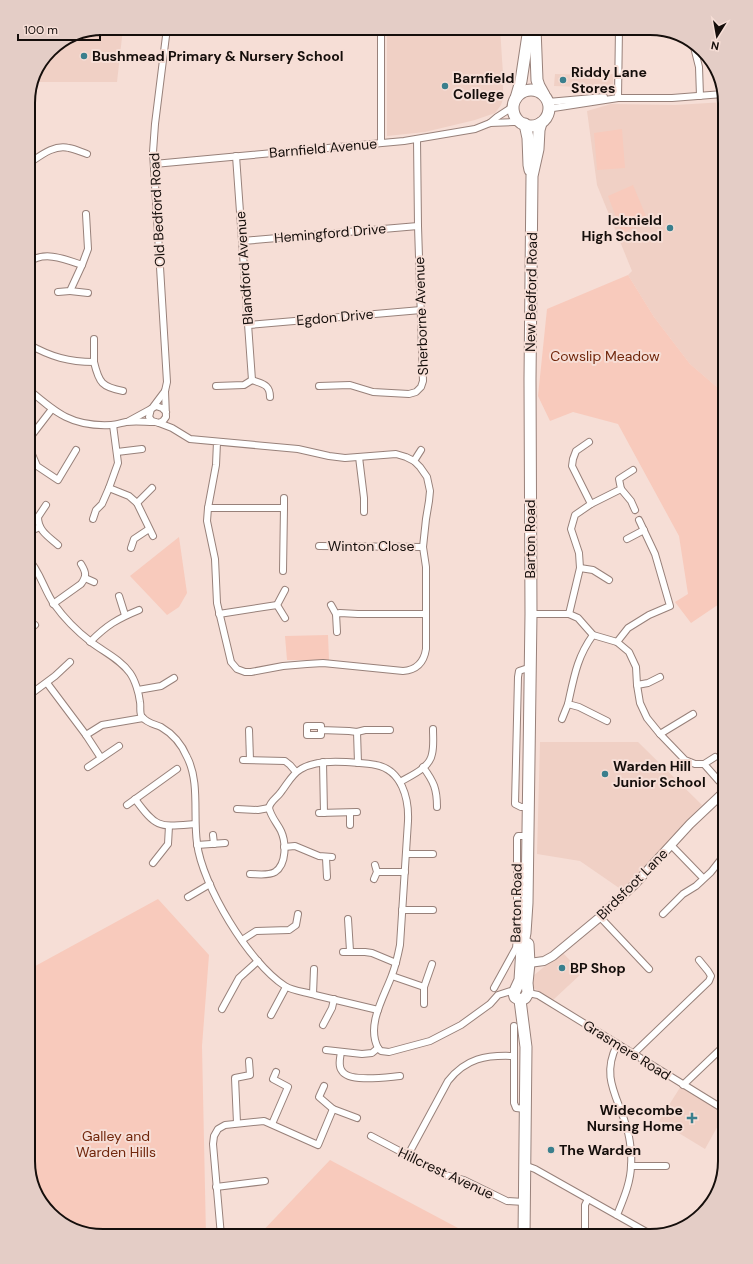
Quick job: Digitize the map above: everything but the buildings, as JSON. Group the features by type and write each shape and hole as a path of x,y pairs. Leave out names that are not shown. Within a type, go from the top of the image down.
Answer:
{"highway":[{"path":"529,35 521,81 515,102 515,114 523,124 536,125 541,123 547,103 537,80 535,35"},
{"path":"515,102 520,94 529,90 535,90 547,103"},
{"name":"New Bedford Road","path":"530,409 532,176 538,149 541,123"},
{"name":"New Bedford Road","path":"523,124 528,138 529,165 532,176"},
{"name":"Barton Road","path":"521,992 520,980 522,948 525,933 531,614 530,409"},
{"name":"Barton Road","path":"521,992 529,963 529,948 525,933"},
{"path":"521,992 526,1047 524,1229"}],"street":[{"name":"Old Bedford Road","path":"165,35 153,152 167,382 165,391 166,413 172,428"},
{"path":"381,35 381,142"},
{"path":"618,35 618,98"},
{"path":"695,52 699,67 700,96"},
{"path":"547,103 608,97 672,98 717,95"},
{"path":"547,103 554,108 618,98"},
{"name":"Barnfield Avenue","path":"490,124 515,102"},
{"name":"Barnfield Avenue","path":"154,164 417,139 475,129 490,124 513,122 523,124"},
{"name":"Sherborne Avenue","path":"319,386 350,385 374,392 409,394 416,392 421,387 423,381 417,139"},
{"path":"35,159 48,151 58,148 68,147 87,154"},
{"name":"Blandford Avenue","path":"236,156 252,380"},
{"path":"70,291 88,249 86,214"},
{"name":"Hemingford Drive","path":"242,241 418,226"},
{"path":"35,260 44,257 59,256 82,265"},
{"path":"58,292 70,291 88,293"},
{"name":"Egdon Drive","path":"248,325 421,310"},
{"path":"94,339 94,362 97,377 110,389 123,391"},
{"path":"35,347 59,358 75,362 94,362"},
{"path":"216,386 244,385 252,380 267,386 270,390 270,397"},
{"path":"157,423 149,416 152,408 165,391"},
{"path":"35,395 52,409 69,419 88,425 112,425 126,422 157,423 172,428 190,439 298,449 335,457 396,454 414,461 427,477 430,491 423,547 426,566 425,656 421,664 409,671 323,664 291,664 251,672 245,672 237,669 231,662 219,614 215,559 207,521 217,442"},
{"path":"126,422 156,406 162,408 166,413 163,421 157,423"},
{"path":"35,432 52,409"},
{"path":"93,519 96,510 102,504 118,463 112,425"},
{"path":"589,442 576,451 572,466 591,504"},
{"path":"117,452 142,449"},
{"path":"35,461 37,466 58,480 76,450"},
{"path":"414,461 421,450"},
{"path":"359,457 364,498 364,512"},
{"path":"633,470 620,478 621,489 631,501 635,510"},
{"path":"109,488 128,496 137,502 153,536"},
{"path":"137,502 152,488"},
{"path":"569,614 580,568 579,553 571,528 575,515 591,504 621,489"},
{"path":"282,571 284,498"},
{"path":"46,505 38,517 40,527 44,533 58,545"},
{"path":"208,508 284,508"},
{"path":"617,642 628,628 670,606 655,554 640,520"},
{"path":"35,529 40,527"},
{"path":"131,548 134,539 149,529"},
{"path":"628,539 644,530"},
{"name":"Winton Close","path":"319,546 423,547"},
{"path":"54,604 81,584 85,578 86,571 80,564"},
{"path":"580,568 593,570 609,580"},
{"path":"35,571 54,604 90,642 119,661 130,674 138,690 141,714 143,718 146,721 162,728 174,737 188,758 195,784 195,824 197,845 202,866 231,924 258,961 286,987 378,1010"},
{"path":"85,578 94,582"},
{"path":"277,605 285,590"},
{"path":"119,596 125,615"},
{"path":"219,614 277,605"},
{"path":"277,605 285,618"},
{"path":"331,605 336,614 337,632"},
{"path":"90,642 103,629 125,615 138,610"},
{"path":"336,614 425,614"},
{"path":"531,614 569,614 578,618 593,635 617,642 633,659 636,667 640,703 647,718 660,734 685,760 695,764 704,764 715,758"},
{"path":"562,719 568,704 580,655 593,635"},
{"path":"35,691 47,683 70,662"},
{"path":"527,807 521,807 516,804 516,765 518,677 519,671 525,669 530,670"},
{"path":"637,685 648,683 660,677"},
{"path":"138,690 161,686 174,678"},
{"path":"47,683 86,735 101,758"},
{"path":"568,704 579,707 606,721"},
{"path":"660,734 693,714"},
{"path":"86,735 102,725 143,718"},
{"path":"400,782 423,767 430,760 432,755 433,729"},
{"path":"249,730 247,760 285,761 296,772"},
{"path":"321,730 349,730 357,732 365,730 390,730"},
{"path":"357,732 358,763"},
{"path":"88,767 119,746"},
{"path":"323,762 322,813 357,812"},
{"path":"250,874 260,871 269,874 276,872 281,866 284,847 281,830 270,814 269,808 272,801 296,772 312,764 323,762 358,763 383,767 395,775 400,782 406,796 409,812 400,945 392,976 378,1010 374,1030 374,1039 378,1048 381,1051 389,1052 430,1041 461,1025 490,1004 498,995 521,992"},
{"path":"704,764 718,780"},
{"path":"516,765 528,766"},
{"path":"423,767 435,785 437,807"},
{"path":"127,805 176,769"},
{"name":"Birdsfoot Lane","path":"529,963 544,961 553,956 600,917 635,884 690,824 718,798"},
{"path":"135,799 147,816 160,825 170,826 195,824"},
{"path":"244,802 245,810"},
{"path":"237,809 245,810 269,808"},
{"path":"350,813 350,825"},
{"path":"153,863 168,844 170,826"},
{"path":"213,835 214,844"},
{"name":"Barton Road","path":"494,988 504,977 516,946 517,838 518,836 527,836"},
{"path":"197,845 225,843"},
{"path":"671,845 703,878"},
{"path":"284,847 301,847 313,854 329,857 326,877"},
{"path":"406,854 433,854"},
{"path":"663,914 683,894 696,886 718,863"},
{"path":"374,879 377,872 375,865"},
{"path":"377,872 405,872"},
{"path":"188,897 210,884"},
{"path":"195,893 200,899"},
{"path":"402,910 433,910"},
{"path":"242,940 256,931 289,930 296,925 298,914"},
{"path":"600,917 649,969"},
{"path":"348,919 350,951"},
{"path":"343,952 350,951 372,953 396,963"},
{"path":"633,1054 709,981 711,976 699,960"},
{"path":"222,1009 239,978 258,961"},
{"path":"424,1004 424,987 432,964"},
{"path":"313,994 314,969"},
{"path":"392,976 424,987"},
{"path":"271,1015 276,1010 286,987"},
{"name":"Grasmere Road","path":"521,992 538,995 718,1106"},
{"path":"323,1025 332,1008 334,999"},
{"path":"227,1001 234,1005"},
{"path":"514,1026 514,1103 516,1108 525,1109"},
{"path":"617,1045 612,1054 609,1071 612,1087 628,1130 632,1166 626,1192 617,1215"},
{"path":"326,1050 372,1053 378,1048"},
{"path":"341,1052 340,1068 346,1075 360,1078 400,1076"},
{"path":"683,1085 718,1052"},
{"path":"408,1155 448,1081 455,1073 472,1062 487,1056 513,1056"},
{"path":"237,1123 235,1078 250,1075 249,1061"},
{"path":"272,1124 288,1087 273,1079 276,1072"},
{"path":"391,1077 391,1084"},
{"path":"324,1086 319,1097 333,1108 357,1118"},
{"path":"220,1229 213,1144 214,1136 218,1129 225,1125 264,1121 318,1145 333,1108"},
{"name":"Hillcrest Avenue","path":"371,1136 444,1175 464,1180 507,1201 524,1202"},
{"path":"524,1165 566,1186 642,1229"},
{"path":"632,1166 666,1166"},
{"path":"216,1186 265,1181"},
{"path":"585,1229 585,1205 588,1199"}],"shaded area":[{"name":"Bushmead Primary & Nursery School","path":"122,35 117,82 39,82 49,62 58,52 77,40 90,36"},
{"name":"Barnfield College","path":"387,35 500,35 503,99 501,105 495,113 475,120 425,132 387,136"},
{"path":"587,73 613,74 613,88 554,86 555,74 587,75"},
{"name":"Icknield High School","path":"718,102 718,388 690,364 654,317 628,275 632,271 597,185 587,111 611,104 675,105"},
{"name":"Warden Hill Junior School","path":"540,742 638,742 702,805 622,890 580,861 537,854"},
{"path":"562,952 582,973 553,1000 532,987 533,976"},
{"name":"Widecombe Nursing Home","path":"681,1086 718,1109 718,1126 705,1149 659,1121"}],"green space":[{"path":"622,129 625,168 597,170 594,133"},
{"path":"633,185 648,221 622,233 608,196"},
{"name":"Cowslip Meadow","path":"628,275 654,317 690,364 718,388 718,605 691,623 675,602 688,594 679,536 618,424 573,412 550,421 538,396 547,309"},
{"path":"179,537 187,593 179,607 167,615 130,576"},
{"path":"328,635 329,660 287,660 285,636"},
{"name":"Galley and Warden Hills","path":"158,899 209,955 202,1046 206,1229 90,1228 73,1222 65,1217 52,1206 47,1199 42,1191 36,1174 35,1161 35,966"},
{"path":"330,1160 460,1229 265,1229"}],"place":[{"name":"Bushmead Primary & Nursery School","path":"84,56"},
{"name":"Riddy Lane Stores","path":"563,80"},
{"name":"Barnfield College","path":"445,86"},
{"name":"Icknield High School","path":"670,228"},
{"name":"Warden Hill Junior School","path":"605,774"},
{"name":"BP Shop","path":"562,968"},
{"name":"Widecombe Nursing Home","path":"692,1118"},
{"name":"The Warden","path":"551,1150"}]}
